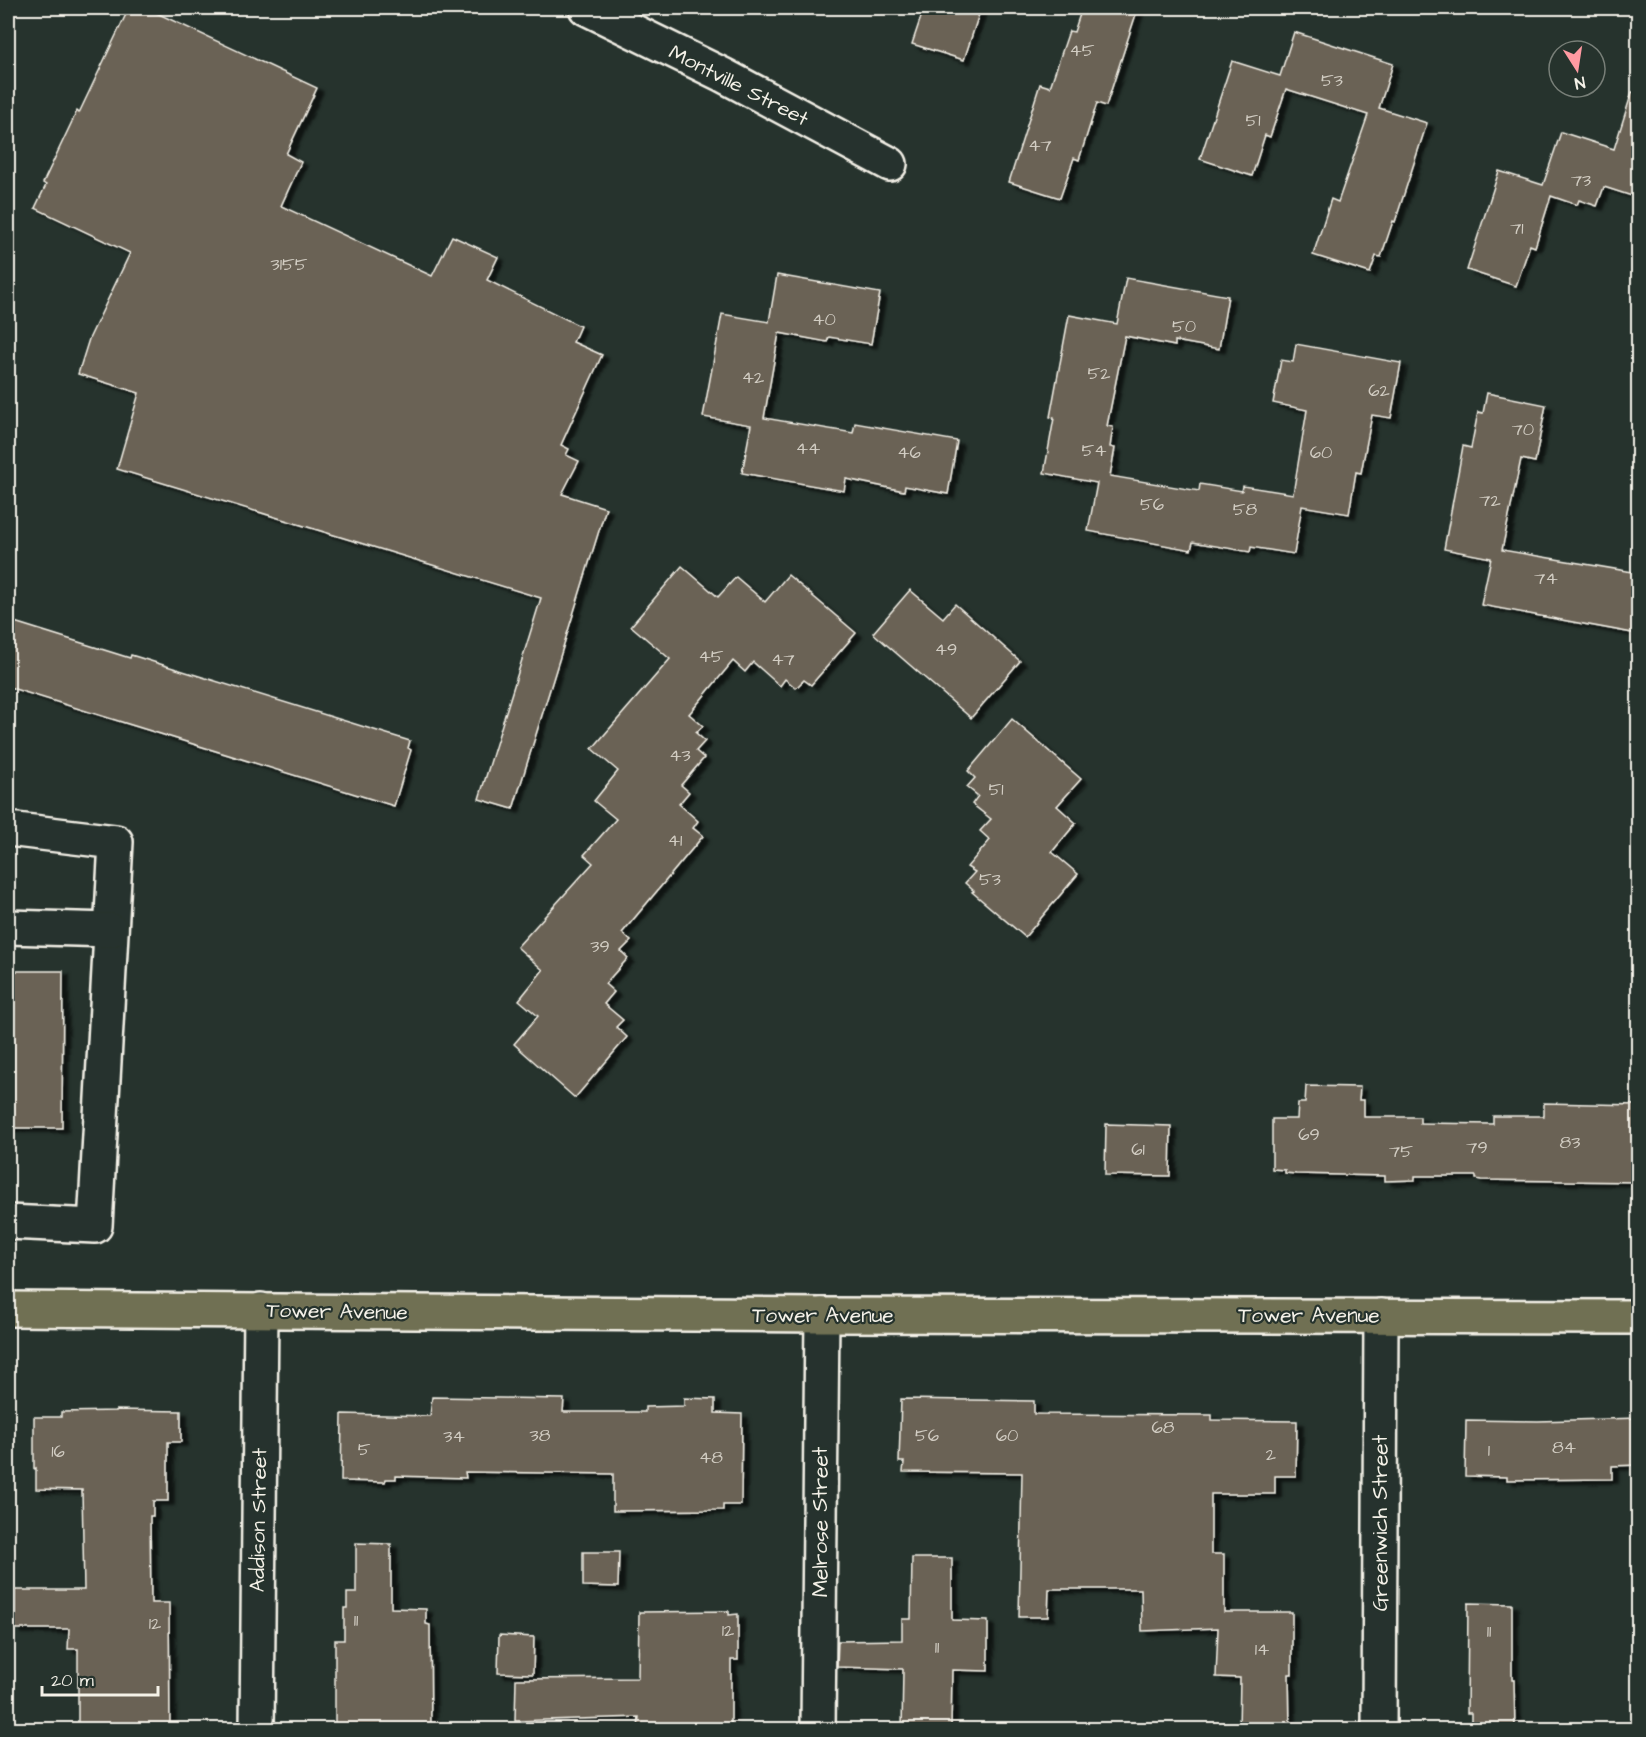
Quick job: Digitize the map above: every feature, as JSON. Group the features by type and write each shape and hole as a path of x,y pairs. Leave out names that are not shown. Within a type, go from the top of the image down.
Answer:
{"main road":[{"name":"Tower Avenue","path":"8,1309 822,1315 1638,1317"}],"street":[{"name":"Montville Street","path":"586,8 723,75 890,164"},
{"path":"8,829 116,842 95,1226 8,1222"},
{"path":"8,927 111,930"},
{"name":"Addison Street","path":"256,1730 261,1310"},
{"name":"Melrose Street","path":"818,1730 822,1315"},
{"name":"Greenwich Street","path":"1379,1730 1381,1316"}],"shaded area":[{"path":"8,1406 12,1555 8,1718"}],"building":[{"path":"129,8 146,8 317,88 286,154 301,162 281,206 432,276 452,236 498,257 487,280 580,326 573,342 602,355 561,445 569,449 566,455 579,461 562,494 606,508 513,809 479,799 541,598 117,469 139,393 78,374 89,339 130,253 35,208 46,185 43,183"},
{"path":"924,8 981,8 964,60 912,44"},
{"path":"1082,8 1138,8 1106,106 1097,103 1079,160 1074,158 1060,198 1009,182 1040,84 1050,87 1069,31 1074,32"},
{"path":"1294,32 1393,64 1379,108 1427,123 1395,222 1393,221 1381,257 1376,256 1370,273 1313,255 1331,199 1338,202 1368,115 1286,89 1270,137 1265,135 1252,176 1200,159 1232,61 1280,76"},
{"path":"1632,92 1638,93 1638,198 1604,187 1597,206 1579,200 1577,205 1551,196 1535,247 1530,245 1516,286 1467,270 1499,171 1543,185 1561,132 1614,149"},
{"path":"777,275 880,293 871,344 829,337 827,342 779,333 764,418 853,433 855,423 957,441 948,494 905,486 904,491 846,479 844,491 742,473 751,425 703,417 722,314 769,322"},
{"path":"1126,278 1228,296 1219,349 1175,341 1175,346 1125,336 1107,426 1113,427 1110,447 1115,448 1110,476 1199,491 1200,484 1242,491 1243,486 1293,494 1307,410 1273,403 1281,360 1293,362 1296,344 1401,363 1391,418 1372,415 1361,473 1356,472 1349,514 1302,506 1294,554 1251,547 1250,552 1193,542 1191,550 1088,531 1097,483 1044,473 1054,418 1050,417 1069,315 1117,324"},
{"path":"1487,393 1546,405 1535,462 1521,459 1502,550 1638,573 1638,634 1481,605 1491,558 1444,549 1463,446 1471,448 1478,412 1483,413"},
{"path":"682,566 718,597 736,577 765,602 788,575 856,633 811,685 804,680 796,688 785,679 780,686 753,662 745,672 733,661 689,714 703,726 696,733 705,741 696,751 704,758 681,785 689,792 679,804 698,821 693,828 703,836 622,933 631,941 621,951 628,958 605,984 614,992 604,1004 623,1020 616,1027 627,1037 575,1098 514,1044 538,1016 519,1000 543,970 517,947 593,863 584,855 616,819 594,801 618,771 592,749 670,659 631,626"},
{"path":"910,590 943,618 955,604 1020,661 971,718 873,633"},
{"path":"8,620 130,658 131,655 410,741 408,748 411,750 394,806 8,687"},
{"path":"1012,719 1081,779 1057,806 1076,823 1052,852 1078,874 1025,937 972,892 974,891 965,883 975,872 967,867 990,840 980,831 991,819 972,804 978,796 967,787 975,778 968,771"},
{"path":"8,971 63,971 62,1128 8,1128"},
{"path":"1306,1086 1360,1087 1359,1100 1364,1100 1364,1117 1420,1117 1420,1123 1493,1124 1493,1116 1544,1116 1544,1103 1638,1105 1638,1182 1481,1180 1476,1179 1476,1176 1415,1176 1415,1180 1385,1181 1385,1176 1296,1174 1272,1169 1272,1119 1297,1119 1298,1103 1305,1103"},
{"path":"1106,1124 1171,1126 1170,1176 1105,1175"},
{"path":"432,1397 564,1399 563,1412 645,1412 645,1407 684,1406 684,1398 715,1399 715,1413 742,1414 741,1505 723,1505 723,1510 613,1511 613,1474 465,1472 466,1478 396,1476 396,1479 386,1479 385,1482 341,1481 342,1414 430,1416"},
{"path":"901,1399 1034,1401 1034,1414 1212,1415 1212,1420 1297,1421 1296,1476 1275,1476 1275,1494 1211,1494 1211,1554 1224,1554 1224,1612 1292,1612 1292,1674 1289,1674 1290,1730 1239,1730 1240,1678 1216,1677 1218,1628 1142,1631 1141,1589 1049,1589 1048,1617 1019,1617 1022,1473 903,1472 904,1462 899,1462"},
{"path":"181,1411 181,1442 168,1442 168,1501 153,1501 153,1516 150,1516 151,1603 169,1603 170,1730 78,1730 78,1649 68,1649 69,1629 15,1629 15,1590 84,1590 82,1490 36,1489 34,1417 61,1417 61,1412"},
{"path":"1638,1418 1638,1465 1612,1466 1612,1479 1507,1480 1507,1477 1465,1476 1466,1420 1538,1421"},
{"path":"356,1543 391,1544 391,1608 426,1609 426,1624 430,1625 431,1730 335,1730 335,1640 344,1640 344,1608 347,1608 347,1593 356,1593"},
{"path":"583,1552 619,1552 618,1587 583,1586"},
{"path":"912,1558 952,1558 952,1620 988,1621 988,1671 952,1670 951,1730 902,1730 903,1669 837,1667 838,1641 902,1640 902,1619 911,1619"},
{"path":"1468,1603 1512,1604 1512,1680 1514,1680 1515,1730 1471,1730 1471,1713 1467,1713"},
{"path":"729,1611 729,1615 738,1614 738,1660 731,1660 731,1730 638,1730 639,1717 515,1721 516,1679 638,1678 639,1612"},
{"path":"499,1635 534,1637 533,1674 498,1673"}]}
